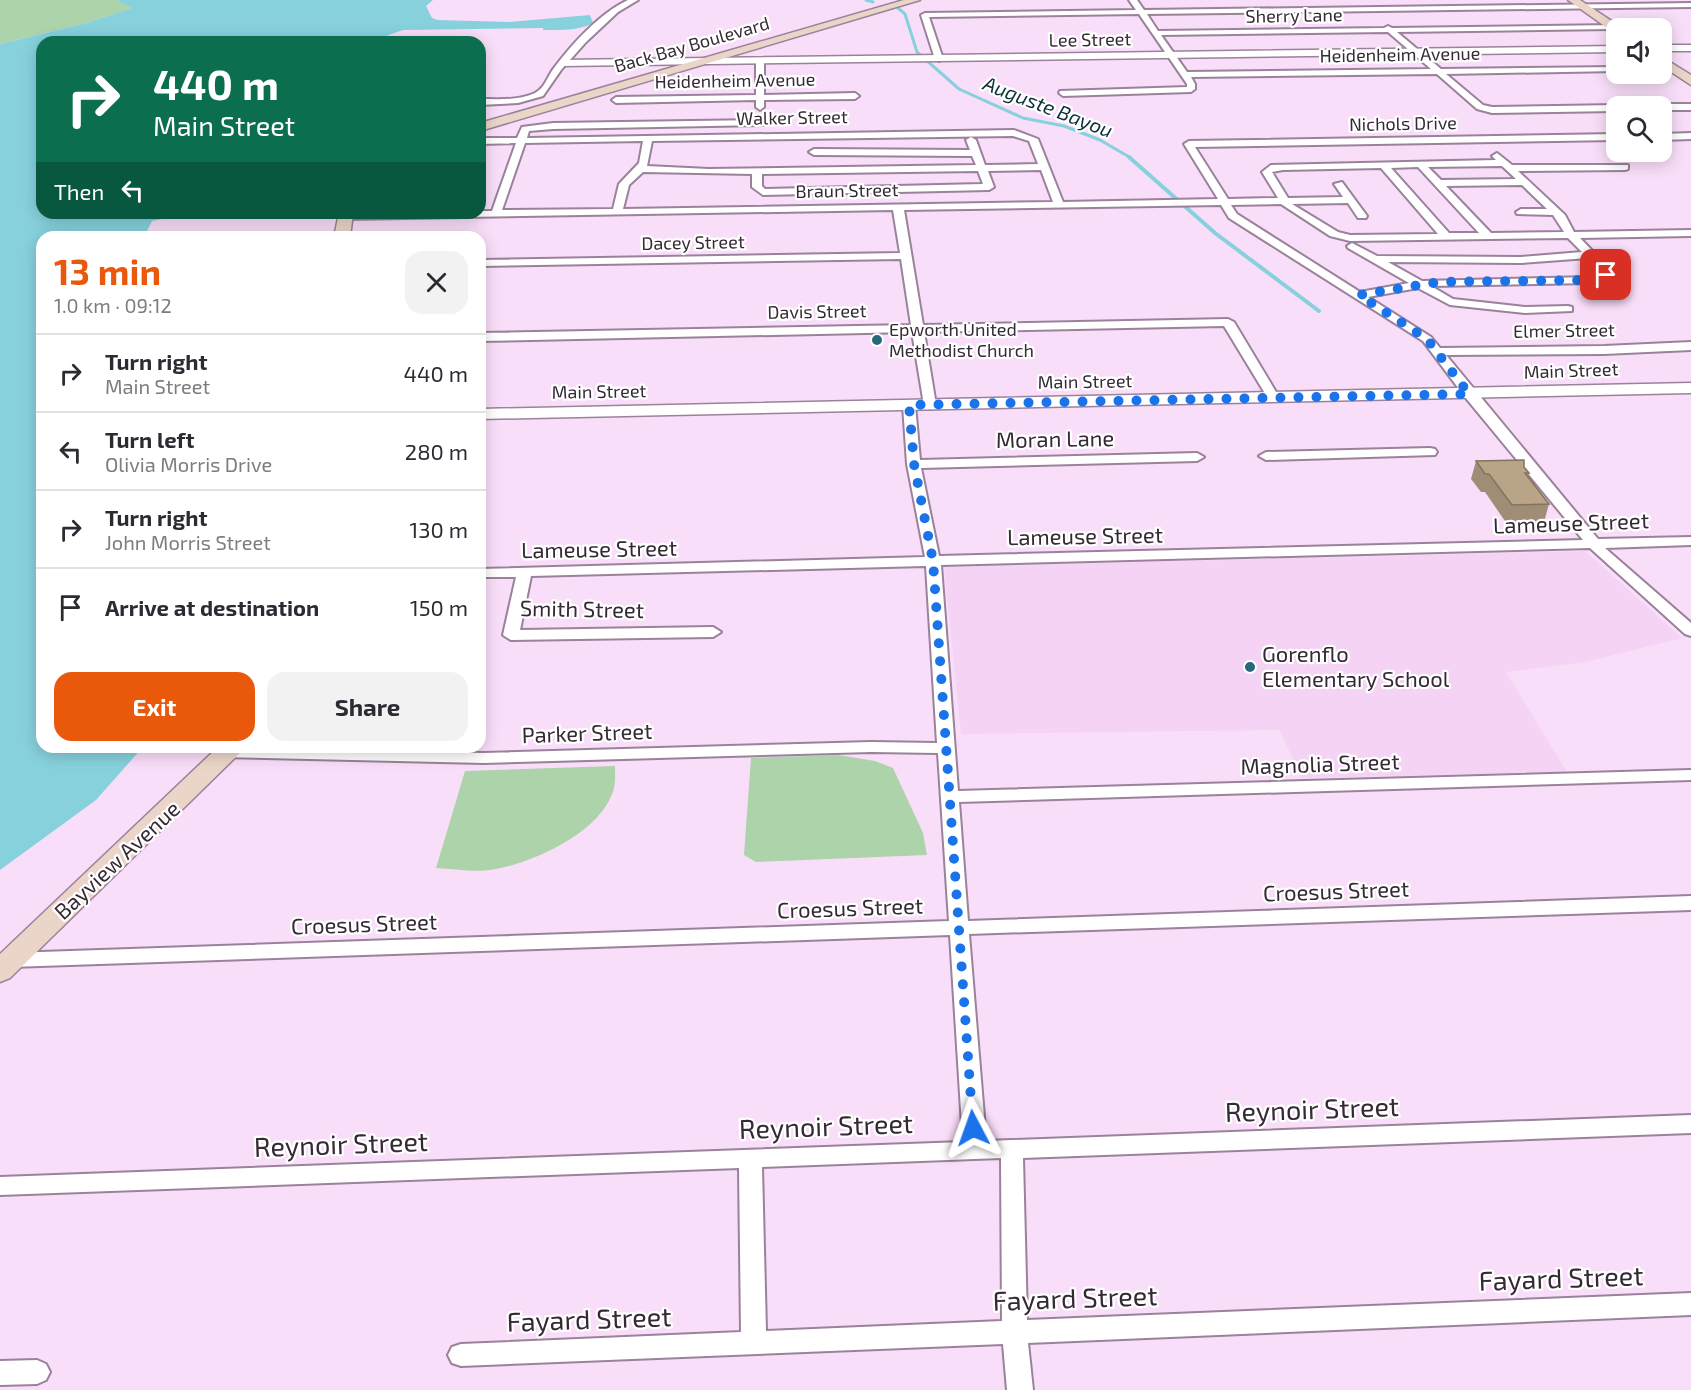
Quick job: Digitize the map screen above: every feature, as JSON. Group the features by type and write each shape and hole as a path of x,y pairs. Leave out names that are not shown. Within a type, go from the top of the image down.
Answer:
{"main road":[{"name":"Back Bay Boulevard","path":"486,119 644,67 683,61 896,0"},
{"name":"Back Bay Boulevard","path":"486,125 915,0"},
{"path":"1573,0 1606,23"},
{"path":"733,53 737,59 746,60"},
{"path":"1672,70 1691,81"},
{"name":"Bayview Avenue","path":"5,966 227,753"}],"street":[{"path":"486,102 522,99 538,95 547,89 554,74 563,63 621,6 634,0"},
{"path":"1063,93 1168,92 1192,89 1172,55 1133,0"},
{"path":"1356,0 1375,16"},
{"path":"936,59 926,15 1691,5"},
{"path":"1383,23 1474,105 1492,110 1606,108"},
{"name":"Sherry Lane","path":"1157,33 1606,29"},
{"path":"1672,48 1691,48"},
{"name":"Lee Street","path":"683,61 1606,49"},
{"path":"760,60 761,136"},
{"path":"563,63 644,67"},
{"name":"Heidenheim Avenue","path":"1184,75 1606,69"},
{"name":"Heidenheim Avenue","path":"616,100 855,96"},
{"path":"1672,107 1691,107"},
{"path":"496,214 525,129 545,126 760,123"},
{"name":"Walker Street","path":"648,138 686,138 691,145 705,147 724,144 728,137 1014,133 1033,139 1059,204"},
{"path":"812,136 815,163"},
{"path":"1672,136 1691,136"},
{"name":"Nichols Drive","path":"1223,202 1189,144 1606,137"},
{"path":"486,141 648,138 644,163 641,169 624,183 617,212"},
{"path":"1359,295 1439,282 1592,280 1606,275 1605,269 1570,235 1556,212 1479,139"},
{"path":"757,172 757,187 763,192 989,187 971,140"},
{"path":"814,152 976,153"},
{"path":"1420,164 1489,237"},
{"path":"1625,166 1420,164 1271,168 1267,172 1284,201 1296,211 1334,234 1345,238 1691,233"},
{"path":"1383,165 1448,237"},
{"path":"641,169 757,172 1043,167"},
{"path":"1438,183 1524,182"},
{"path":"1339,184 1362,216"},
{"name":"Braun Street","path":"486,214 1350,200"},
{"path":"1223,202 1238,220 1421,334 1594,544 1616,567 1691,631"},
{"path":"898,207 930,405"},
{"path":"1521,212 1556,212"},
{"path":"1352,246 1444,300 1457,304 1526,310 1568,309"},
{"path":"1374,259 1521,260 1590,255"},
{"name":"Dacey Street","path":"486,263 907,256"},
{"name":"Davis Street","path":"486,337 1228,322 1274,397"},
{"name":"Elmer Street","path":"1438,352 1604,350 1691,346"},
{"name":"Main Street","path":"486,414 1469,394 1691,387"},
{"path":"909,405 914,464 933,561 975,1150"},
{"path":"1266,456 1430,452"},
{"name":"Moran Lane","path":"914,464 1197,457"},
{"name":"Lameuse Street","path":"486,573 1691,541"},
{"name":"Smith Street","path":"524,572 511,635 713,633"},
{"name":"Parker Street","path":"325,753 484,758 871,747 948,748"},
{"name":"Magnolia Street","path":"950,797 1691,775"},
{"name":"Croesus Street","path":"5,966 959,928 1691,903"},
{"name":"Reynoir Street","path":"0,1186 1691,1124"},
{"path":"1012,1150 1015,1332 1020,1390"},
{"path":"750,1158 754,1343"},
{"name":"Fayard Street","path":"461,1355 1691,1304"},
{"path":"0,1373 37,1372"}],"shaded area":[{"name":"Gorenflo Elementary School","path":"1585,551 1682,638 1585,662 1506,672 1567,772 1301,778 1280,730 961,734 944,567"}],"green space":[{"path":"0,0 116,0 134,8 86,23 0,44"},
{"path":"838,755 875,761 893,768 923,833 927,855 756,862 744,855 751,758"},
{"path":"615,766 614,787 605,808 579,833 563,844 528,860 496,869 474,871 436,868 465,771"}],"water":[{"path":"116,0 433,0 426,6 432,18 438,20 509,22 590,15 593,23 575,29 562,30 543,30 543,28 403,30 386,36 36,36 36,219 162,219 152,221 147,231 36,231 36,753 138,753 96,800 0,870 0,44 86,23 133,8"}],"building":[{"path":"1524,460 1524,467 1529,473 1525,473 1549,504 1512,505 1489,474 1485,474 1476,461"}],"waterway":[{"name":"Auguste Bayou","path":"866,0 873,2"},
{"name":"Auguste Bayou","path":"898,8 905,14 917,52 959,89 1023,118 1064,126 1100,140 1131,158"},
{"name":"Auguste Bayou","path":"1129,157 1215,233 1319,311"}],"place":[{"name":"Epworth United Methodist Church","path":"877,340"},
{"name":"Gorenflo Elementary School","path":"1250,667"}],"route":[{"path":"973,1128 948,748 933,561 914,464 909,405 1469,394 1427,339 1359,295 1431,283 1592,280 1606,275"}]}
